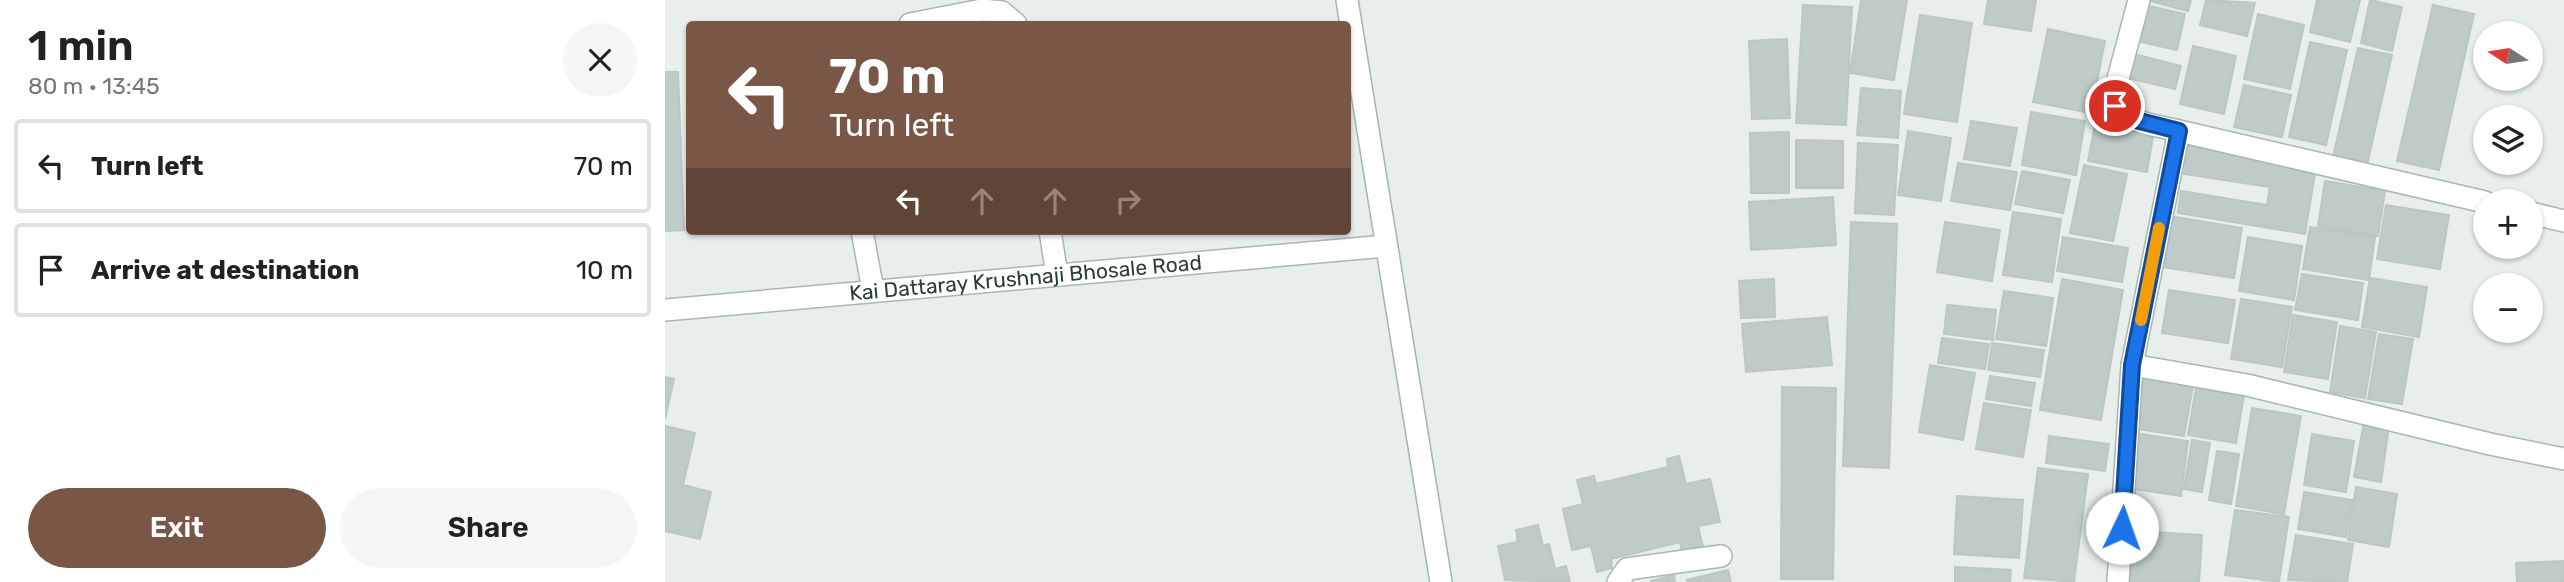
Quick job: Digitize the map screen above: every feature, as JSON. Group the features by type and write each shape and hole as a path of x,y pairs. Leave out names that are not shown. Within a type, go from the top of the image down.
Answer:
{"street":[{"path":"1347,0 1350,21"},
{"path":"2139,0 2114,94 2115,106 2124,117 2473,199"},
{"path":"925,21 982,10 1002,12 1012,21"},
{"path":"1351,25 1441,582"},
{"path":"2118,582 2132,365 2179,131"},
{"path":"2543,216 2564,221"},
{"path":"863,235 873,290"},
{"path":"1051,235 1057,275"},
{"name":"Kai Dattaray Krushnaji Bhosale Road","path":"665,310 1386,246"},
{"path":"2132,365 2247,385 2490,444 2564,458"},
{"path":"1618,582 1627,569 1721,556"}],"building":[{"path":"1861,0 1907,0 1894,80 1850,73"},
{"path":"1988,0 2036,0 2031,31 1984,24"},
{"path":"2146,0 2191,0 2188,11"},
{"path":"2206,0 2255,3 2247,36 2200,25"},
{"path":"2317,0 2360,0 2350,42 2310,32"},
{"path":"2370,0 2402,7 2392,51 2361,43"},
{"path":"2140,4 2185,14 2177,50 2132,40"},
{"path":"1803,5 1852,7 1846,125 1796,123"},
{"path":"2433,5 2474,14 2439,170 2397,161"},
{"path":"2258,14 2304,25 2290,89 2244,79"},
{"path":"1920,15 1972,23 1957,122 1904,114"},
{"path":"2048,29 2105,41 2091,113 2033,102"},
{"path":"1787,39 1790,118 1752,119 1749,41"},
{"path":"2310,42 2347,50 2326,145 2289,137"},
{"path":"2193,46 2236,56 2224,114 2180,104"},
{"path":"2358,48 2392,55 2367,165 2333,157"},
{"path":"2134,54 2181,66 2175,89 2128,78"},
{"path":"665,72 678,72 684,230 665,231"},
{"path":"2244,85 2291,95 2282,137 2234,127"},
{"path":"1861,88 1901,91 1898,138 1857,135"},
{"path":"2031,112 2085,121 2076,175 2022,165"},
{"path":"1971,121 2017,128 2010,166 1964,159"},
{"path":"2095,124 2153,136 2147,172 2088,161"},
{"path":"1908,131 1951,138 1941,201 1898,195"},
{"path":"1789,132 1789,193 1751,193 1750,133"},
{"path":"1796,140 1843,141 1843,188 1796,188"},
{"path":"1858,143 1898,145 1894,215 1855,213"},
{"path":"2189,146 2316,167 2305,234 2178,213 2181,191 2267,205 2270,187 2184,174"},
{"path":"1958,163 2017,172 2010,210 1951,201"},
{"path":"2084,165 2127,174 2113,241 2070,233"},
{"path":"2022,171 2070,180 2063,213 2015,204"},
{"path":"2325,181 2385,191 2378,236 2318,226"},
{"path":"1833,197 1836,245 1751,250 1749,202"},
{"path":"2386,205 2449,215 2440,269 2377,259"},
{"path":"2013,212 2061,219 2052,282 2003,275"},
{"path":"2170,216 2242,228 2234,278 2162,267"},
{"path":"1851,222 1897,224 1889,468 1843,466"},
{"path":"1945,222 2000,230 1992,281 1937,272"},
{"path":"2310,227 2375,237 2369,280 2303,269"},
{"path":"2063,237 2128,248 2122,282 2057,271"},
{"path":"2248,237 2302,246 2294,300 2239,291"},
{"path":"2302,274 2363,283 2358,320 2295,310"},
{"path":"2370,278 2427,287 2419,337 2362,327"},
{"path":"1774,279 1775,317 1741,318 1739,281"},
{"path":"2062,279 2123,290 2101,420 2040,410"},
{"path":"2169,290 2235,300 2228,343 2162,333"},
{"path":"2004,291 2053,298 2046,346 1996,339"},
{"path":"2241,299 2292,307 2282,367 2231,359"},
{"path":"1947,305 1996,310 1993,340 1944,334"},
{"path":"2293,315 2337,322 2328,379 2284,372"},
{"path":"1827,317 1832,365 1746,372 1742,324"},
{"path":"2340,326 2376,332 2365,398 2330,392"},
{"path":"2379,334 2413,339 2402,404 2368,399"},
{"path":"1942,338 1989,344 1985,369 1938,363"},
{"path":"1992,343 2044,350 2040,377 1988,370"},
{"path":"1930,365 1975,373 1963,440 1919,432"},
{"path":"2140,371 2194,380 2184,436 2131,428"},
{"path":"1990,376 2035,383 2031,406 1986,399"},
{"path":"665,377 674,379 665,419"},
{"path":"2197,381 2245,389 2236,443 2188,435"},
{"path":"1782,387 1836,388 1833,579 1781,579"},
{"path":"1984,403 2031,410 2023,457 1976,449"},
{"path":"2252,408 2301,416 2284,514 2236,506"},
{"path":"2364,422 2389,426 2381,482 2354,477"},
{"path":"665,426 695,433 683,485 711,492 700,539 665,531"},
{"path":"2135,433 2188,441 2181,496 2127,488"},
{"path":"2312,434 2354,441 2346,492 2304,485"},
{"path":"2049,436 2109,444 2105,471 2046,463"},
{"path":"2192,440 2210,443 2202,492 2184,489"},
{"path":"2217,451 2239,454 2231,504 2209,500"},
{"path":"1679,456 1686,484 1710,479 1720,522 1698,526 1703,547 1682,552 1680,542 1611,559 1612,568 1597,572 1591,546 1572,550 1563,509 1583,504 1577,480 1594,476 1596,484 1668,467 1667,459"},
{"path":"2038,468 2088,474 2074,582 2024,578"},
{"path":"2356,487 2397,494 2389,547 2348,540"},
{"path":"2304,492 2352,500 2346,537 2298,529"},
{"path":"1957,496 2023,500 2019,558 1954,554"},
{"path":"2235,510 2289,517 2279,582 2225,575"},
{"path":"1538,525 1543,546 1549,544 1555,569 1566,566 1570,582 1505,580 1498,546 1518,542 1516,530"},
{"path":"2134,531 2202,535 2199,582 2130,582"},
{"path":"2296,535 2353,544 2347,582 2288,580"},
{"path":"2564,561 2564,582 2517,582 2516,563"},
{"path":"1955,567 2011,570 2010,582 1955,582"},
{"path":"1728,570 1731,582 1687,580"},
{"path":"1674,575 1675,582 1651,582 1651,581"}],"slow traffic":[{"path":"2141,320 2159,228"}],"route":[{"path":"2115,106 2124,117 2179,131 2132,365 2122,528"}]}
